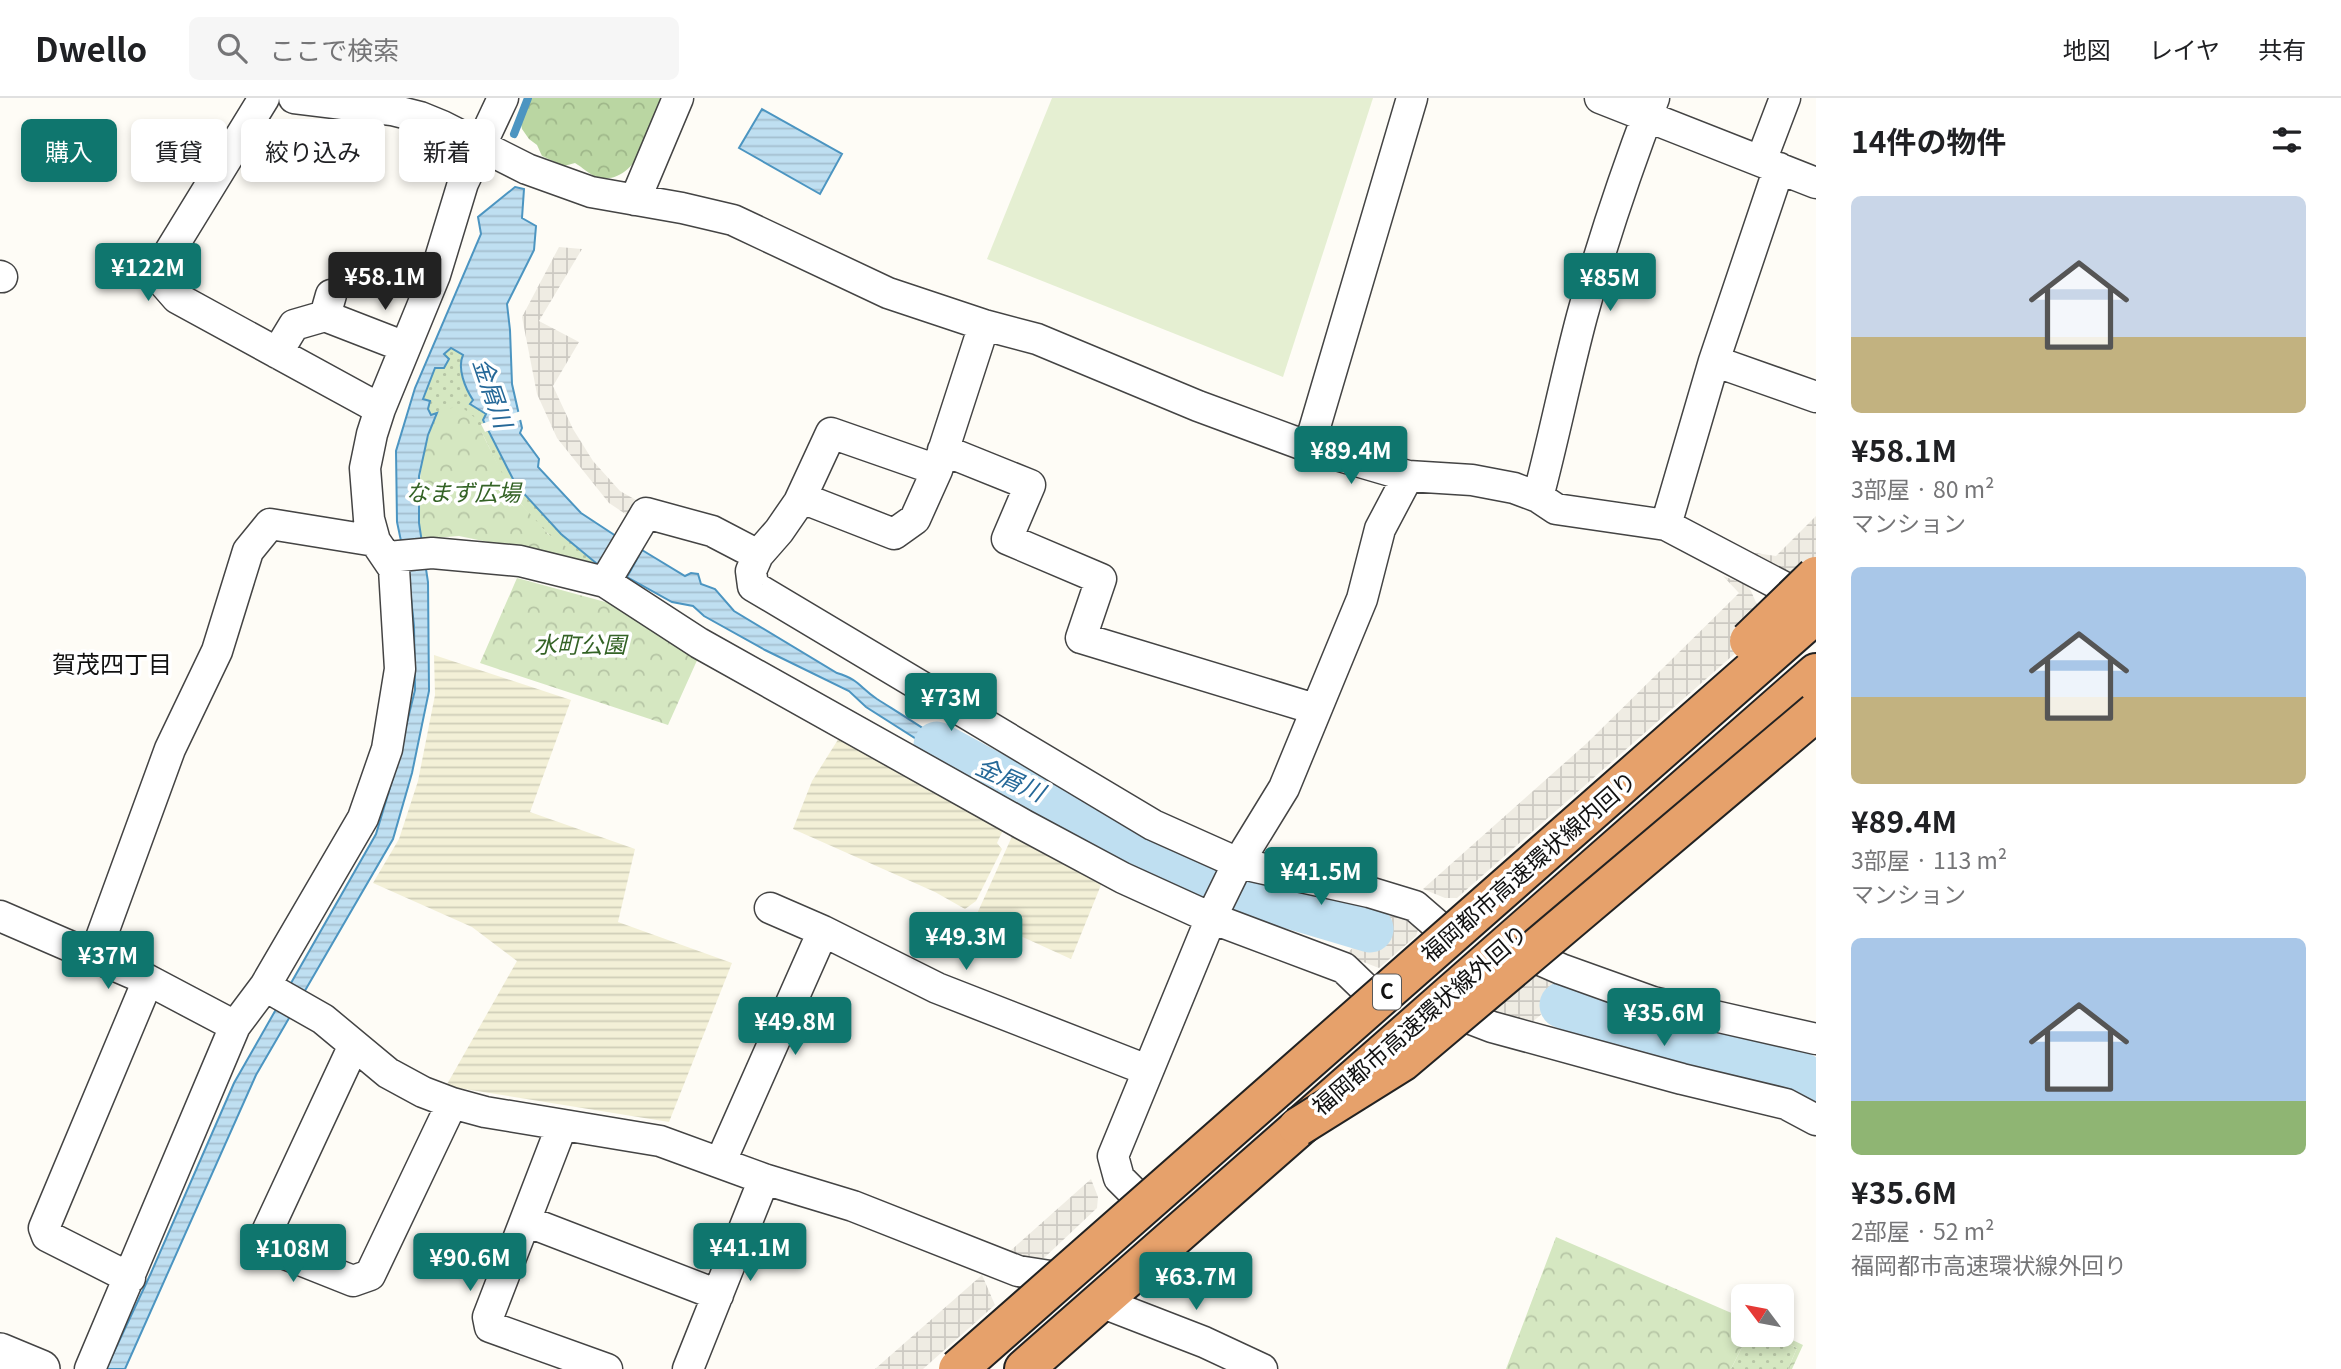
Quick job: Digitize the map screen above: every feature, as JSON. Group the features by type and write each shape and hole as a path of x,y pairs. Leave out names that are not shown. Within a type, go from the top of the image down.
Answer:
{"highway":[{"path":"1367,1004 1816,576"},
{"name":"福岡都市高速環状線内回り","path":"958,1369 1367,1004 1816,614"},
{"name":"福岡都市高速環状線外回り","path":"1024,1369 1816,673"},
{"path":"1298,1127 1402,1062 1816,712"}],"street":[{"path":"264,98 156,274 177,298 380,409"},
{"path":"294,98 393,110 420,117 438,112"},
{"path":"493,119 503,98"},
{"path":"635,200 678,98"},
{"path":"1309,447 1412,98"},
{"path":"1600,98 1650,107 1816,183"},
{"path":"1666,525 1770,164 1785,98"},
{"path":"1538,497 1582,316 1650,107"},
{"path":"495,154 527,169 591,192 733,220 769,235 859,281 984,325 1037,339 1198,406 1309,447 1408,476 1472,480 1514,488 1538,497 1556,509 1666,525 1816,604"},
{"path":"90,1369 235,1026 265,986 363,818 387,749 400,669 394,569 369,519 365,468 380,409 435,275 463,182"},
{"path":"277,353 293,325 328,306 405,347"},
{"path":"799,502 812,502 894,534 915,519 940,460 984,325"},
{"path":"1714,361 1816,397"},
{"path":"1315,709 1081,638 1101,579 1007,539 1030,485 831,433 799,502 758,555 751,571 753,586 1153,825 1238,863 1368,892 1415,906 1445,932"},
{"path":"1140,1199 1119,1178 1113,1156 1210,918 1238,863 1284,788 1362,599 1380,529 1408,476"},
{"path":"606,582 646,513 712,531 758,555"},
{"path":"94,957 170,749 217,651 247,551 270,524 382,549 520,561 606,582 699,643 1123,878 1210,918 1344,968 1367,1004"},
{"path":"770,908 823,931 937,988 1147,1070"},
{"path":"0,916 148,981 235,1026"},
{"path":"721,1161 823,931"},
{"path":"1517,950 1653,1002 1816,1039"},
{"path":"130,1278 47,1237 44,1228 148,981"},
{"path":"265,986 323,1019 388,1073 423,1092 452,1103 485,1112 660,1141 721,1161 764,1179 853,1206 1018,1271 1050,1276"},
{"path":"1446,1009 1492,1027 1682,1079 1786,1104 1816,1120"},
{"path":"354,1045 265,1236 270,1248 353,1281 370,1275 452,1103"},
{"path":"562,1125 488,1317 490,1327 607,1369"},
{"path":"688,1369 764,1179"},
{"path":"526,1221 718,1295"},
{"path":"1111,1306 1204,1342 1259,1369"}],"shaded area":[{"path":"559,247 582,249 539,321 579,342 553,386 573,429 593,461 620,491 636,500 627,515 609,503 557,438 537,394 522,317"},
{"path":"1816,516 1816,574 1780,569 1748,552 1776,556"},
{"path":"1723,576 1747,585 1751,591 1761,614 1756,635 1457,898 1445,898 1423,889 1587,743 1739,593"},
{"path":"434,655 571,700 530,812 635,849 618,922 732,963 669,1122 446,1086 517,961 472,927 373,883 399,839 418,781 435,695"},
{"path":"839,738 1004,828 997,843 1002,849 976,901 965,909 935,892 793,829 812,781"},
{"path":"1014,832 1103,880 1071,959 976,916"},
{"path":"1394,910 1419,927 1416,936 1379,968 1345,955"},
{"path":"1517,967 1577,985 1525,1028 1485,1011"},
{"path":"1091,1179 1098,1197 1097,1208 1044,1258 1031,1259 1009,1252"},
{"path":"982,1275 995,1305 923,1369 875,1369"}],"green space":[{"path":"530,98 665,98 642,152 623,173 611,178 594,176 575,163 564,166 542,156 537,145 522,129 520,120"},
{"path":"1052,98 1373,98 1283,377 987,259"},
{"path":"452,345 464,349 486,414 516,485 560,532 602,568 565,548 533,518 505,481 482,433 432,419 419,403 434,365"},
{"name":"なまず広場","path":"454,407 464,409 474,417 513,495 548,534 589,563 459,536 421,539 419,491 426,444 437,413"},
{"name":"水町公園","path":"517,578 609,603 699,656 668,725 480,663"},
{"path":"1556,1237 1731,1313 1731,1348 1742,1348 1731,1369 1506,1369"},
{"path":"1794,1341 1803,1345 1792,1369 1788,1369 1797,1348 1794,1347"},
{"path":"1742,1348 1797,1348 1788,1369 1731,1369"}],"water":[{"path":"762,109 842,154 820,194 739,148"},
{"path":"515,187 524,189 522,218 536,226 534,250 507,304 512,384 522,428 520,433 539,459 538,467 581,513 619,538 602,568 561,534 516,485 483,420 486,414 470,404 473,400 461,372 463,355 451,348 444,354 449,359 444,368 435,368 423,399 430,401 428,409 431,415 437,413 428,435 419,476 419,523 428,582 429,691 412,773 393,839 256,1075 125,1369 106,1369 234,1083 376,834 415,690 414,626 409,579 397,522 396,451 415,388 481,234 478,217"},
{"path":"642,550 685,576 698,574 701,584 715,589 734,611 855,681 877,699 999,780 951,761 866,707 849,691 765,650 704,616 693,606 672,602 627,577"}],"pier":[{"path":"521,411 523,419 485,432 481,424"}],"waterway":[{"path":"514,134 528,98"},
{"name":"金屑川","path":"937,745 1012,786 1054,800 1125,841 1269,899 1370,929"},
{"name":"金屑川","path":"1563,1005 1628,1027 1789,1068 1816,1085"}],"district":[{"name":"賀茂四丁目","path":"112,665"}]}
